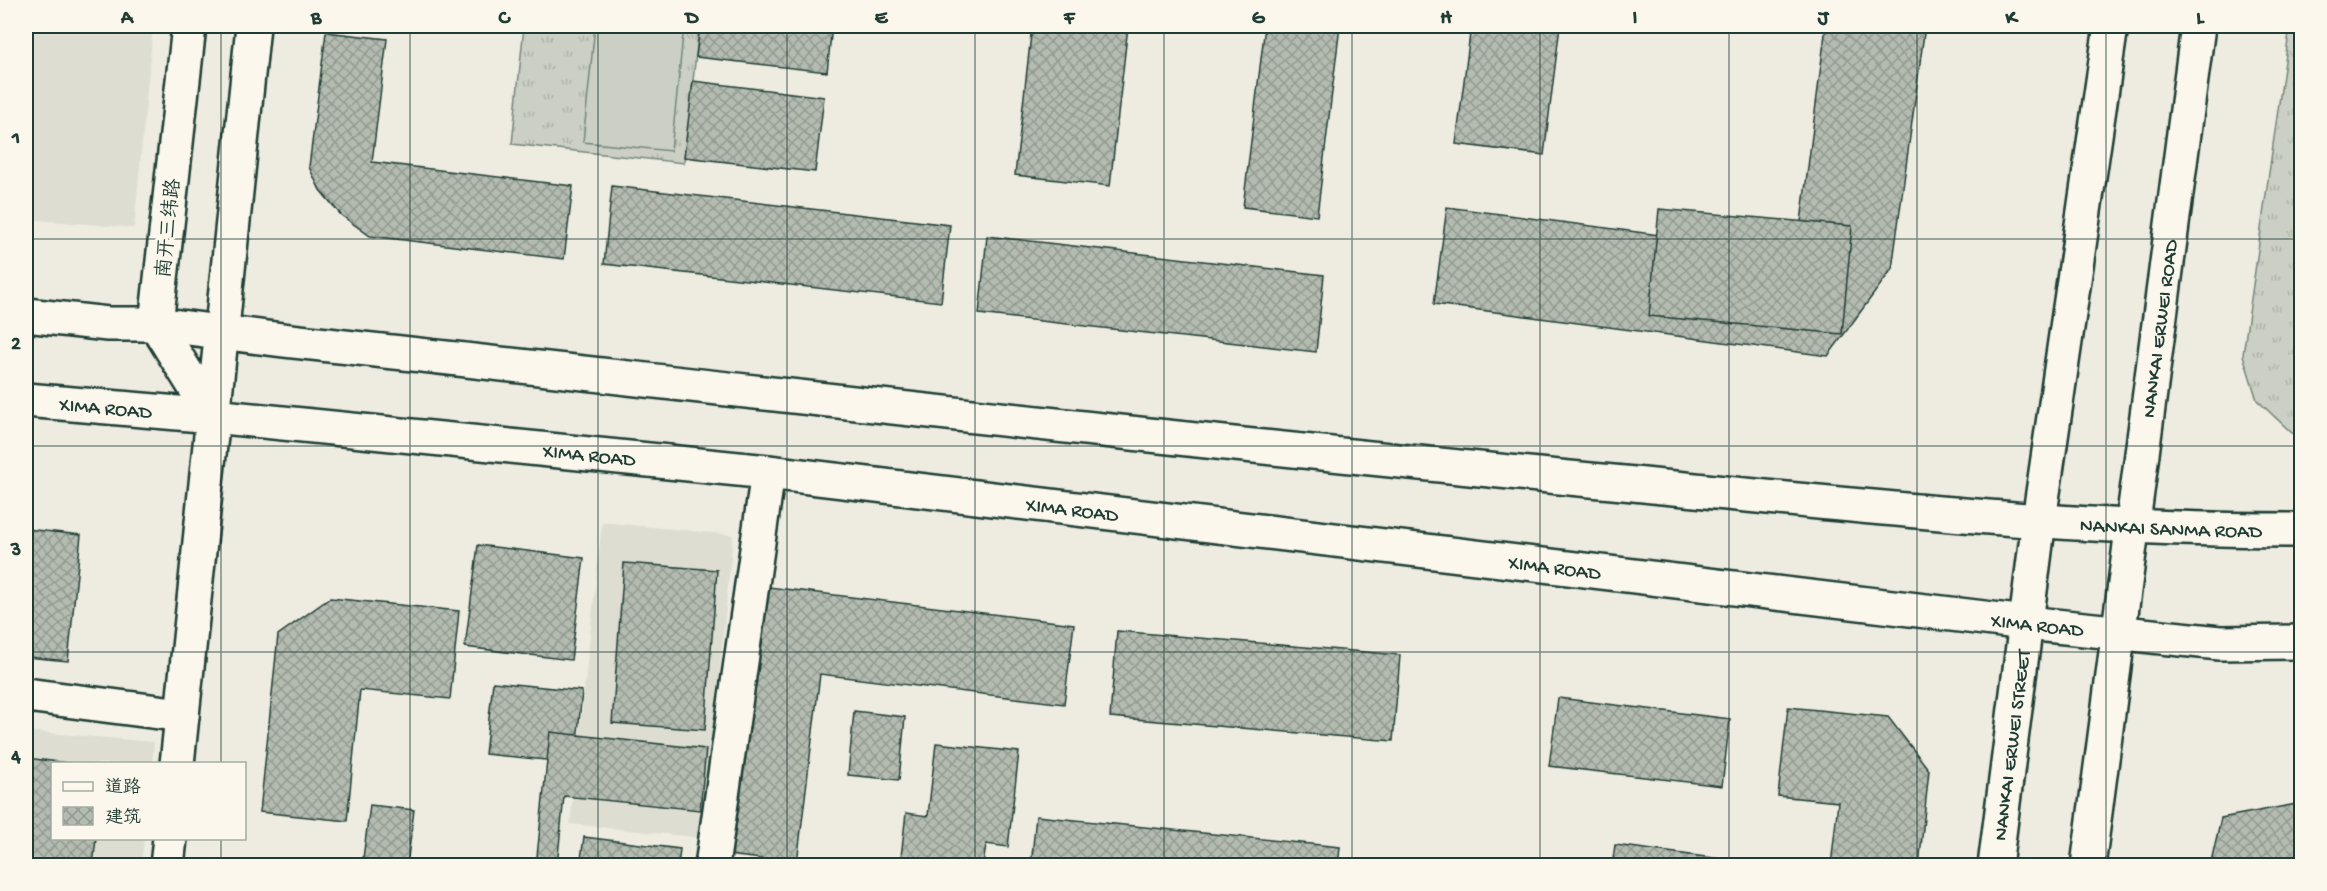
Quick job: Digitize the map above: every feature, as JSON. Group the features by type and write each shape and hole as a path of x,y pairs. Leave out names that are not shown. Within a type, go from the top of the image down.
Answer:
{"main road":[{"name":"南开三纬路","path":"156,324 189,26"},
{"path":"177,762 253,26"},
{"path":"26,315 108,324 156,324 220,333 1469,468 1898,509 2039,520 2111,26"},
{"name":"NANKAI ERWEI ROAD","path":"2117,632 2198,26"},
{"path":"156,324 213,416"},
{"name":"XIMA ROAD","path":"26,400 213,416 768,472 2117,632"},
{"path":"712,866 768,472"},
{"name":"NANKAI SANMA ROAD","path":"2039,520 2132,527 2301,530"},
{"name":"NANKAI ERWEI STREET","path":"1995,866 2039,520"},
{"path":"2088,866 2117,632 2220,643 2301,642"},
{"path":"26,695 182,715"},
{"path":"167,866 170,840"}],"shaded area":[{"path":"26,26 153,26 134,228 26,219"},
{"path":"602,522 733,535 703,838 570,824"},
{"path":"26,731 154,742 152,762 51,762 51,840 144,840 141,865 26,865"}],"green space":[{"path":"524,26 699,26 684,163 512,144"},
{"path":"595,26 684,26 671,151 583,142"},
{"path":"2290,26 2302,26 2301,436 2292,433 2257,400 2243,355"}],"building":[{"path":"700,26 832,26 827,72 696,57"},
{"path":"1032,26 1128,26 1110,186 1015,175"},
{"path":"1265,26 1340,26 1317,216 1243,207"},
{"path":"1471,26 1560,26 1544,155 1456,144"},
{"path":"1826,26 1925,26 1892,269 1828,356 1434,304 1447,207 1797,253"},
{"path":"326,32 387,39 372,162 573,186 564,259 370,236 341,215 320,190 309,167"},
{"path":"693,81 824,97 815,172 684,157"},
{"path":"612,186 950,225 941,302 604,264"},
{"path":"1659,209 1852,226 1842,334 1649,316"},
{"path":"987,236 1324,275 1316,352 979,314"},
{"path":"26,529 81,535 68,661 26,657"},
{"path":"478,545 584,558 571,660 465,647"},
{"path":"624,563 717,570 705,730 612,723"},
{"path":"760,586 1074,624 1064,704 820,674 797,863 728,855"},
{"path":"330,598 459,611 450,699 360,690 347,821 260,812 278,635"},
{"path":"1117,631 1400,655 1393,741 1110,717"},
{"path":"493,682 582,691 575,763 485,754"},
{"path":"1558,698 1730,719 1722,786 1549,766"},
{"path":"1788,707 1888,717 1929,770 1919,866 1831,866 1838,802 1778,796"},
{"path":"854,711 905,717 899,780 848,775"},
{"path":"550,732 706,749 700,810 564,796 557,866 536,866"},
{"path":"936,743 1019,752 1008,847 986,844 983,866 900,866 906,813 928,816"},
{"path":"26,758 59,762 51,762 51,840 96,840 93,866 26,866"},
{"path":"2302,803 2302,866 2210,866 2221,818"},
{"path":"370,805 414,810 407,866 362,866"},
{"path":"1036,816 1340,847 1338,866 1031,866"},
{"path":"584,837 680,849 678,866 580,866"},
{"path":"1615,845 1728,860 1727,866 1612,866"}]}
